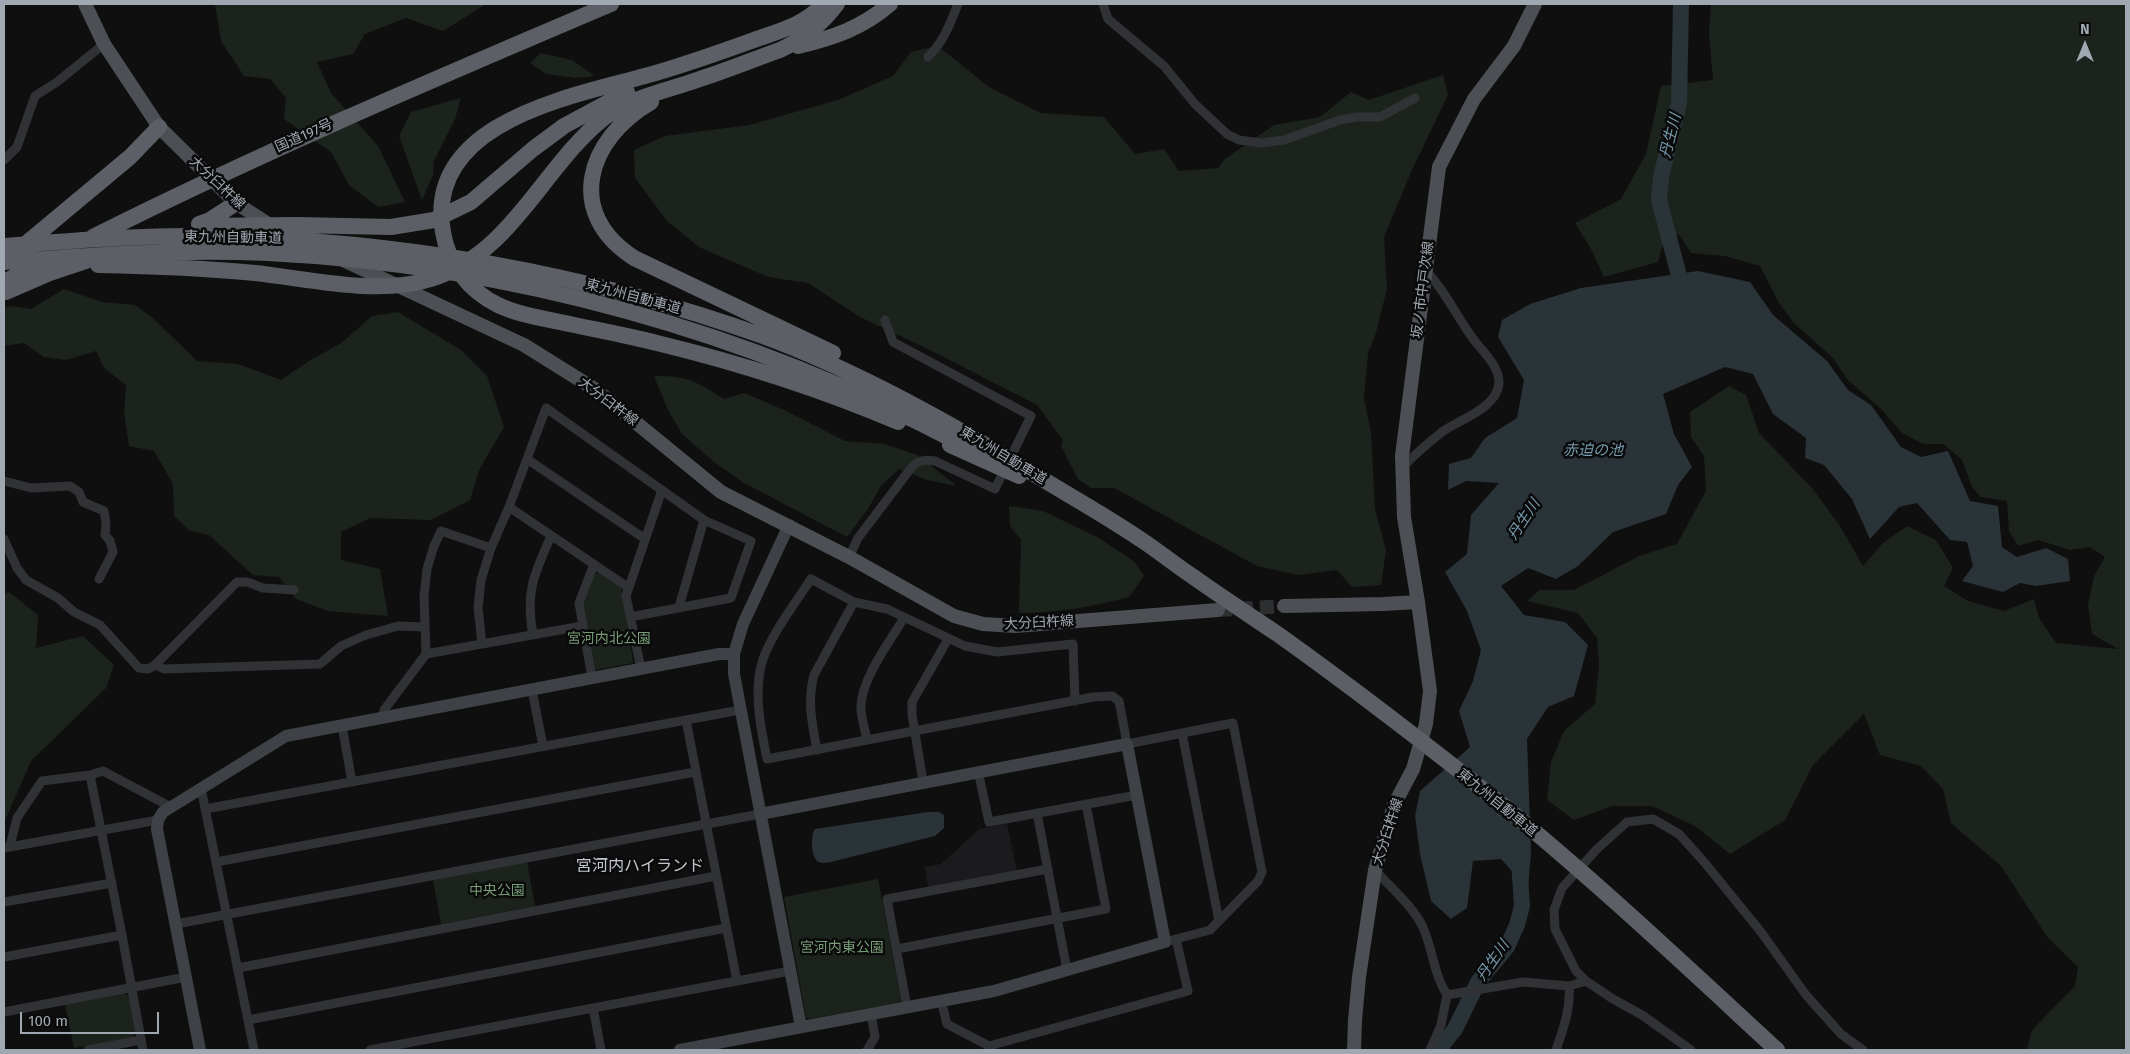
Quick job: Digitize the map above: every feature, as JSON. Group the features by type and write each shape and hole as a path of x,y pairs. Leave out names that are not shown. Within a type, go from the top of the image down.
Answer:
{"highway":[{"name":"国道197号","path":"4,282 188,189 364,109 611,4"},
{"path":"823,4 813,14 794,26 690,63 602,87 549,104 498,126 466,151 457,162 446,185 441,221 448,253 466,280 495,303 523,314 655,342 731,363 813,390 890,419 1019,476"},
{"path":"780,50 809,34 837,4"},
{"path":"4,264 149,266 226,270 365,285 406,284 422,281 452,270 476,256 499,238 521,214 574,145 607,116 634,100 780,50 824,40 849,31 868,21 890,4"},
{"path":"68,241 209,226 407,226 434,220 471,202 533,149 564,126 598,107 690,63"},
{"path":"696,80 642,107 620,125 603,146 592,172 591,199 598,222 612,242 652,268 930,401 978,430 1127,528 1146,543"},
{"path":"4,264 45,226 130,157 159,127"},
{"path":"4,293 50,273 210,220 236,203"},
{"name":"東九州自動車道","path":"4,246 68,241 202,236 344,243 442,255 493,264 600,288 851,389 921,423 1083,511 1197,580"},
{"name":"東九州自動車道","path":"4,264 129,253 267,253 334,258 444,271 659,312 764,337 812,356 874,384 984,444 1146,543 1275,632 1360,695 1505,808 1629,913 1777,1050"}],"main road":[{"name":"大分臼杵線","path":"85,4 104,44 159,127 236,203 265,223 524,345 596,390 721,492 789,525 954,616 983,624 1015,626 1218,610"},
{"name":"坂ノ市中戸次線","path":"1418,602 1404,517 1402,456 1439,167 1474,99 1514,46 1535,4"},
{"name":"大分臼杵線","path":"1354,1050 1359,977 1375,870 1394,805 1413,769 1426,724 1430,691 1418,602"},
{"path":"1284,606 1418,602"}],"street":[{"path":"928,57 937,48 946,34 958,4"},
{"path":"1103,4 1108,19 1164,66 1195,104 1226,134 1239,140 1261,143 1284,140 1340,120 1357,117 1380,117 1415,98"},
{"path":"4,160 16,147 35,96 57,82 104,44"},
{"path":"1402,468 1416,453 1444,431 1486,405 1495,395 1498,381 1495,368 1458,318 1435,280 1426,270"},
{"path":"848,557 858,538 918,461 926,459 935,461 995,489 1031,416 893,342 885,320"},
{"path":"482,644 478,608 479,593 491,548 546,408 704,520 751,541 731,598 630,617"},
{"path":"527,459 646,539"},
{"path":"4,481 31,488 70,486 78,492 83,502 104,511 105,534 110,541 113,552 99,579"},
{"path":"640,669 626,596 662,490"},
{"path":"508,507 629,588"},
{"path":"679,607 704,520"},
{"path":"789,525 743,624 734,654 734,674 801,1027"},
{"path":"426,654 423,627 427,570 434,546 441,531 491,548"},
{"path":"533,635 529,612 531,588 551,536"},
{"path":"4,539 17,568 26,580 58,598 74,612 100,625 139,668 148,669 155,666 237,582 247,582 263,588 294,590"},
{"path":"592,678 579,603 594,564"},
{"path":"941,1000 947,1024 988,1046 1188,990 1170,940 1137,795 1119,701 1112,696 1075,701 767,759 758,686 761,666 766,651 811,579 854,602 887,609 965,646 997,652 1073,644 1075,701"},
{"path":"816,750 810,706 810,687 814,675 854,602"},
{"path":"867,740 861,709 863,695 873,671 904,618"},
{"path":"155,666 164,669 320,664 341,646 366,636 398,626 423,627"},
{"path":"383,718 384,710 426,654 582,626"},
{"path":"923,781 914,731 912,702 948,639"},
{"path":"200,1050 157,829 158,820 163,812 286,736 720,654 734,654"},
{"path":"532,690 544,746"},
{"path":"206,809 740,710"},
{"path":"686,720 737,981"},
{"path":"176,924 1233,723 1262,872 1258,881 1210,930 994,991 801,1027 708,1048 680,1050"},
{"path":"342,726 352,782"},
{"path":"1182,733 1219,921"},
{"path":"158,820 7,847 17,818 42,781 90,775 103,771 170,807"},
{"path":"978,771 989,822 1137,795"},
{"path":"216,862 695,772"},
{"path":"90,775 143,1050"},
{"path":"201,788 254,1050"},
{"path":"897,949 1106,908 1086,804"},
{"path":"1037,813 1066,970"},
{"path":"1691,1050 1642,1015 1586,981 1576,970 1556,929 1554,910 1562,888 1597,849 1627,822 1652,819 1680,834 1761,932 1806,994 1841,1034 1863,1050"},
{"path":"907,1007 888,898 1048,869"},
{"path":"1375,870 1417,917 1424,929 1440,984 1449,995"},
{"path":"238,968 716,876"},
{"path":"4,902 112,883"},
{"path":"248,1020 726,928"},
{"path":"4,957 122,935"},
{"path":"370,1050 402,1047 593,1008 790,971"},
{"path":"4,1012 186,977"},
{"path":"1449,995 1523,982 1568,986 1586,981"},
{"path":"1556,1050 1566,1019 1570,997 1568,986"},
{"path":"1430,1050 1441,1025 1449,995"},
{"path":"593,1008 601,1050"},
{"path":"867,1050 875,1037 870,1014"},
{"path":"88,1050 141,1040"}],"shaded area":[{"path":"1007,824 1017,871 928,887 925,867 941,864 979,829"}],"green space":[{"path":"215,4 486,4 443,31 406,18 365,34 353,54 317,62 331,93 378,146 405,202 378,207 349,185 331,152 284,119 286,98 270,79 244,76 221,41"},
{"path":"1711,4 2126,4 2126,1050 2027,1050 2032,1030 2075,986 2078,967 2048,938 2001,866 1951,823 1943,789 1921,766 1880,755 1864,714 1813,765 1785,820 1730,854 1695,826 1652,806 1612,806 1574,820 1547,800 1551,762 1564,731 1595,704 1599,664 1597,638 1578,613 1527,601 1540,590 1574,590 1639,556 1677,544 1706,491 1704,456 1691,437 1690,412 1729,386 1746,395 1759,433 1812,488 1840,526 1863,566 1882,544 1907,526 1936,540 1953,568 1944,586 1968,601 2004,611 2034,599 2039,618 2056,643 2118,649 2092,634 2088,605 2094,576 2105,557 2090,547 2070,550 2038,540 2018,546 2009,531 2007,501 1981,497 1972,487 1962,460 1943,444 1923,444 1902,433 1882,410 1847,379 1833,358 1794,323 1779,303 1760,266 1725,256 1691,253 1679,234 1663,244 1658,262 1604,277 1591,249 1575,223 1621,199 1646,154 1661,86 1713,80 1709,32"},
{"path":"938,46 989,87 1041,113 1104,117 1135,154 1164,149 1179,171 1218,168 1225,159 1274,125 1320,117 1351,92 1369,100 1443,75 1448,95 1411,172 1384,237 1387,289 1375,336 1368,353 1364,398 1371,433 1375,509 1386,550 1381,585 1352,587 1337,570 1298,575 1257,566 1114,488 1091,488 1078,479 1061,446 1063,440 1037,405 932,351 860,317 808,283 768,277 699,247 667,221 635,178 634,150 665,136 749,125 838,100 893,76 911,52"},
{"path":"541,53 572,60 595,76 576,78 546,74 530,63"},
{"path":"461,98 455,119 434,161 433,175 422,200 399,136 411,112"},
{"path":"64,289 102,302 135,305 155,320 197,361 238,364 281,380 309,361 340,344 372,316 398,312 461,350 487,376 504,427 479,470 470,500 431,520 370,518 341,532 341,560 380,569 388,616 328,611 296,599 279,577 253,575 209,535 190,531 174,516 173,484 154,451 129,446 124,412 126,385 104,368 96,351 66,360 44,357 24,343 4,346 4,308 11,306 31,309"},
{"path":"654,376 676,377 691,381 724,399 744,393 784,410 845,441 885,444 917,455 957,486 927,480 899,469 881,486 868,509 847,537 744,483 714,462 682,434 668,410"},
{"path":"1009,506 1043,511 1099,538 1135,562 1144,576 1129,597 1074,609 1019,613 1021,540 1010,526"},
{"name":"宮河内北公園","path":"599,573 621,588 633,663 595,670 583,603 594,574"},
{"path":"9,592 38,615 36,648 83,636 114,665 106,688 31,761 4,823 4,595"},
{"name":"中央公園","path":"527,862 535,906 441,924 433,880"},
{"name":"宮河内東公園","path":"878,879 901,1000 899,1003 810,1019 806,1017 784,897"},
{"path":"124,993 130,997 136,1033 132,1038 74,1048 65,1004"}],"water":[{"name":"赤迫の池","path":"1698,271 1750,282 1773,315 1827,361 1848,390 1871,405 1901,447 1921,457 1948,451 1970,501 1998,506 2002,547 2017,557 2046,548 2068,559 2070,581 2036,586 2020,583 2003,592 1962,581 1973,566 1967,542 1950,540 1917,503 1899,507 1870,539 1852,499 1824,465 1805,458 1806,438 1773,414 1753,374 1725,367 1663,394 1674,434 1692,467 1678,485 1666,514 1613,532 1578,566 1556,579 1528,568 1501,586 1524,615 1565,622 1588,645 1574,696 1548,707 1527,739 1531,852 1528,889 1501,859 1473,861 1467,908 1451,919 1431,901 1420,854 1415,816 1420,791 1470,747 1459,711 1473,681 1481,650 1467,611 1445,572 1467,554 1471,515 1499,483 1466,481 1448,490 1449,464 1471,458 1485,438 1517,418 1524,380 1498,337 1502,320 1530,304 1581,288"},
{"path":"939,812 944,815 944,828 935,836 831,862 820,863 814,856 812,841 815,829"}],"waterway":[{"name":"丹生川","path":"1674,293 1681,283 1659,200 1661,177 1679,103 1681,4"},
{"name":"丹生川","path":"1442,1050 1442,1045 1455,1029 1478,982 1507,947 1517,925 1522,906 1519,861"}],"tunnel":[{"path":"1218,610 1284,606"}],"district":[{"name":"宮河内ハイランド","path":"640,867"}]}
